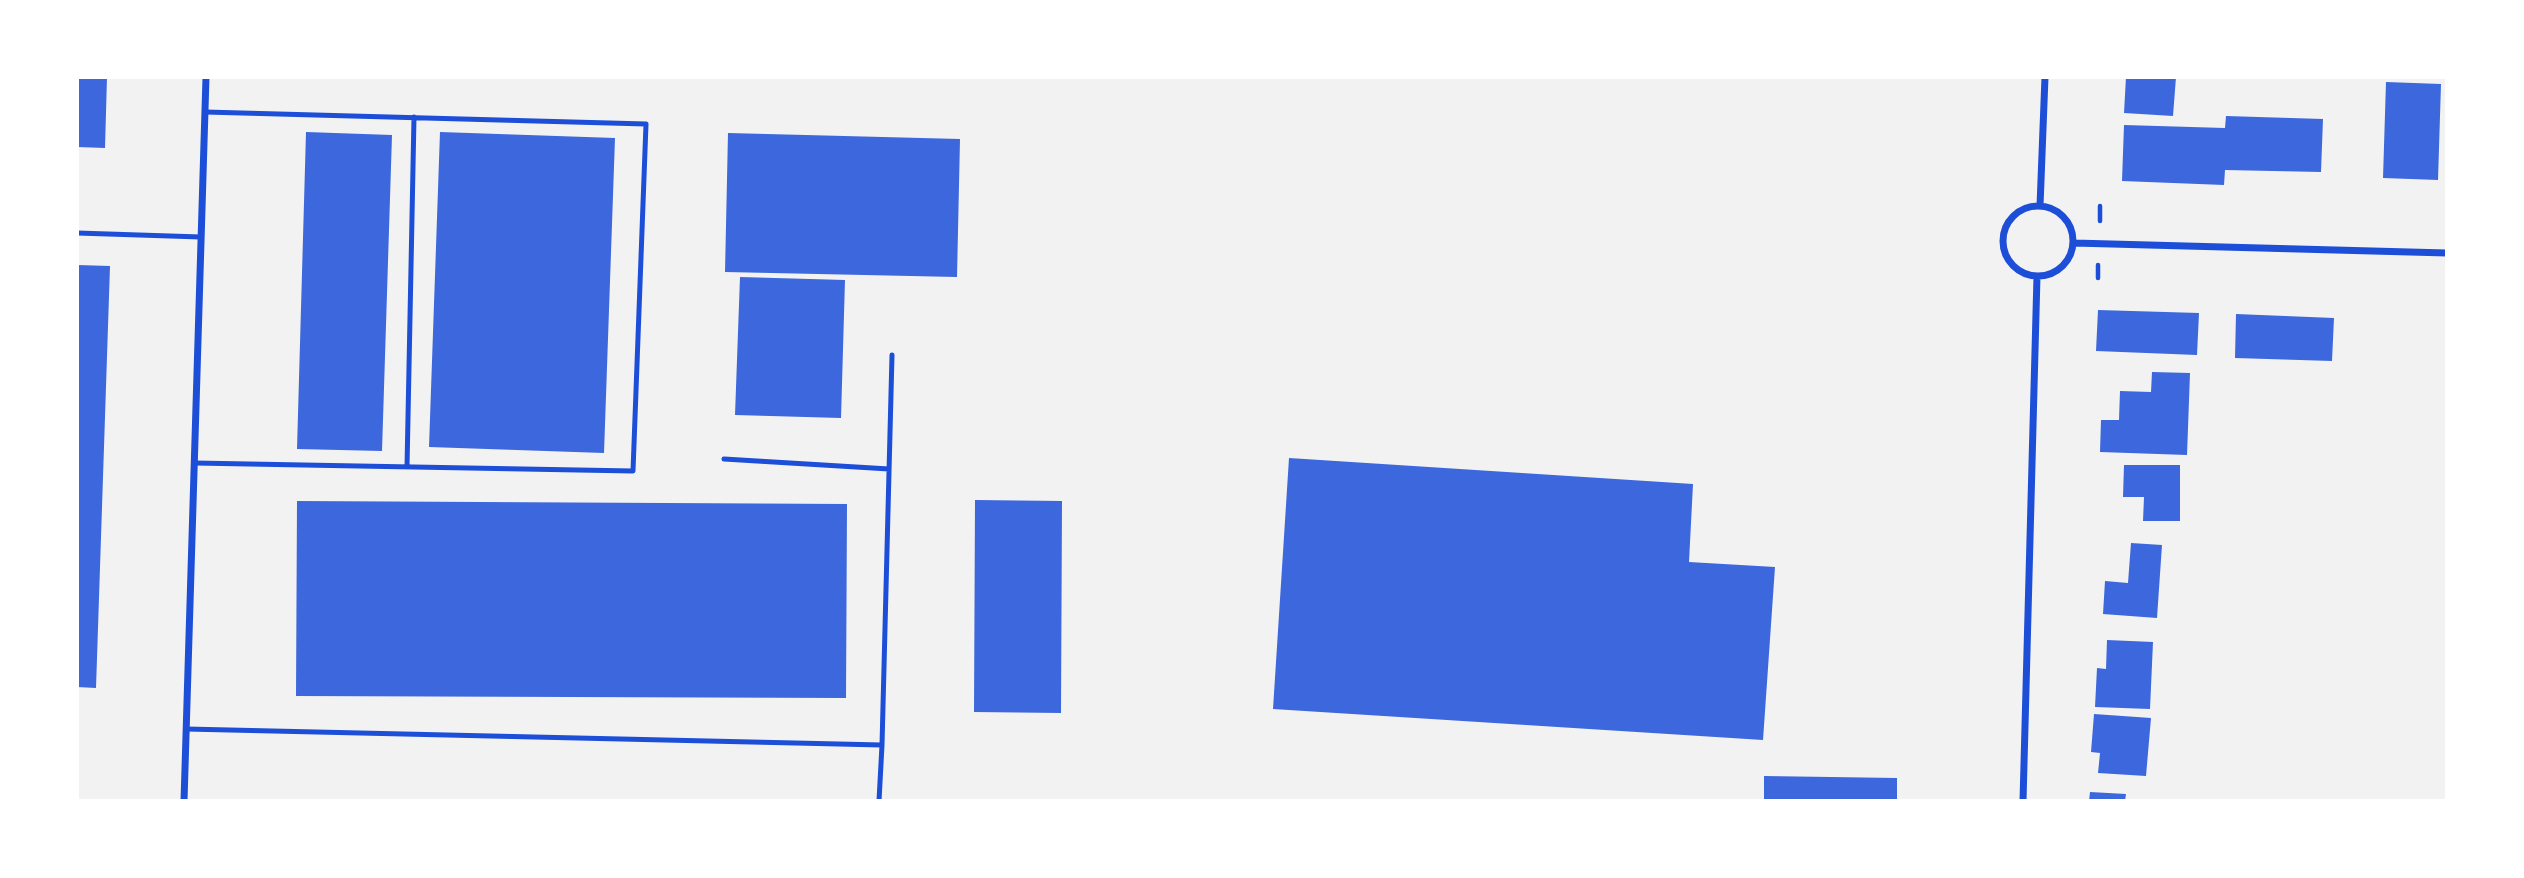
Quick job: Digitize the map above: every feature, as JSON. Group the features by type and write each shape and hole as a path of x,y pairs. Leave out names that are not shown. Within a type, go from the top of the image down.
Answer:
{"street":[{"path":"184,801 206,77"},
{"path":"2040,206 2045,77"},
{"path":"2040,206 2052,208 2061,214 2068,223 2074,243 2065,264 2056,272 2037,276 2025,274 2012,265 2006,255 2003,239 2005,228 2015,215 2025,208 2040,206"},
{"path":"2074,243 2447,253"},
{"path":"2024,801 2037,276"}],"lane":[{"path":"194,463 633,471 646,124 205,112"},
{"path":"407,467 414,117"},
{"path":"77,233 201,237"},
{"path":"878,801 882,745 892,355"},
{"path":"724,459 889,469"},
{"path":"186,729 882,745"}],"building":[{"path":"77,77 107,77 105,148 77,147"},
{"path":"2126,77 2176,77 2173,116 2124,113"},
{"path":"2386,82 2441,84 2438,180 2383,178"},
{"path":"2226,116 2323,119 2321,172 2225,170 2224,185 2122,181 2124,125 2225,128"},
{"path":"306,132 392,135 382,451 297,449"},
{"path":"440,132 615,138 604,453 429,447"},
{"path":"728,133 960,139 957,277 725,272"},
{"path":"77,265 110,266 96,688 77,687"},
{"path":"740,277 845,280 841,418 735,415"},
{"path":"2098,310 2199,313 2197,355 2096,351"},
{"path":"2236,314 2334,318 2332,361 2235,358"},
{"path":"2152,372 2190,373 2187,455 2100,452 2101,420 2119,420 2120,391 2151,392"},
{"path":"1289,458 1693,484 1689,562 1775,567 1763,740 1273,709"},
{"path":"2124,465 2180,465 2180,521 2143,521 2144,497 2123,497"},
{"path":"975,500 1062,501 1061,713 974,712"},
{"path":"297,501 847,504 846,698 296,696"},
{"path":"2131,543 2162,545 2157,618 2103,614 2105,581 2128,583"},
{"path":"2107,640 2153,642 2150,709 2095,707 2097,668 2106,669"},
{"path":"2094,714 2151,718 2146,776 2098,773 2100,753 2091,752"},
{"path":"1764,776 1897,778 1897,801 1764,801"},
{"path":"2090,792 2126,794 2125,801 2089,801"}]}
